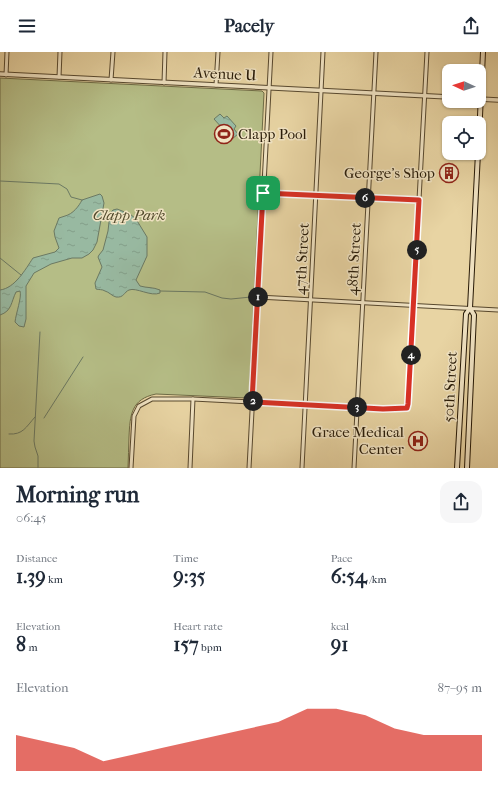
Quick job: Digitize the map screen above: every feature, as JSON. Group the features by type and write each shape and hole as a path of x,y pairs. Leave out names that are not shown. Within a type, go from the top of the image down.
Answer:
{"main road":[{"path":"482,64 483,52"},
{"name":"50th Street","path":"457,468 466,314 470,308 478,160"},
{"name":"50th Street","path":"467,468 474,315 470,308"}],"street":[{"path":"6,74 7,52"},
{"path":"59,77 60,52"},
{"path":"111,80 113,52"},
{"path":"164,83 165,52"},
{"path":"216,85 218,52"},
{"path":"249,468 271,52"},
{"name":"47th Street","path":"302,468 323,52"},
{"name":"48th Street","path":"354,468 376,52"},
{"path":"131,468 134,416 140,406 148,400 156,398 193,398 358,407 407,408 414,305 427,52"},
{"name":"Avenue U","path":"0,74 442,97"},
{"path":"486,99 498,100"},
{"path":"263,193 419,200"},
{"path":"258,298 363,302 498,310"},
{"path":"190,468 193,398"}],"green space":[{"name":"Clapp Park","path":"0,78 262,91 264,93 249,397 156,394 141,400 131,415 129,429 128,468 0,468"}],"water":[{"path":"220,114 224,118 227,116 236,126 234,129 238,134 232,139 214,119"},
{"path":"100,194 104,203 97,242 93,250 82,258 72,258 51,264 34,273 26,286 26,319 24,327 19,326 15,322 20,291 16,292 9,309 0,315 0,290 5,289 15,282 33,258 55,252 59,248 54,231 59,218 73,212 82,200"},
{"path":"117,209 130,214 136,219 147,237 147,256 136,280 140,286 160,290 160,293 152,294 132,289 127,291 121,297 116,297 104,290 96,289 95,283 102,267 98,257 103,250 108,231 110,213"}],"waterway":[{"path":"0,181 59,184 67,189 71,197 82,200"},
{"path":"0,258 21,275"},
{"path":"160,291 205,292 222,298 231,299 251,297"},
{"path":"38,468 38,456 34,441 40,332"},
{"path":"44,418 83,357"},
{"path":"9,434 21,432 35,417"}],"place":[{"name":"Clapp Pool","path":"224,134"},
{"name":"George's Shop","path":"449,173"},
{"name":"Grace Medical Center","path":"418,441"}],"route":[{"path":"263,193 419,200 407,408 383,409 252,402 263,193"}]}
